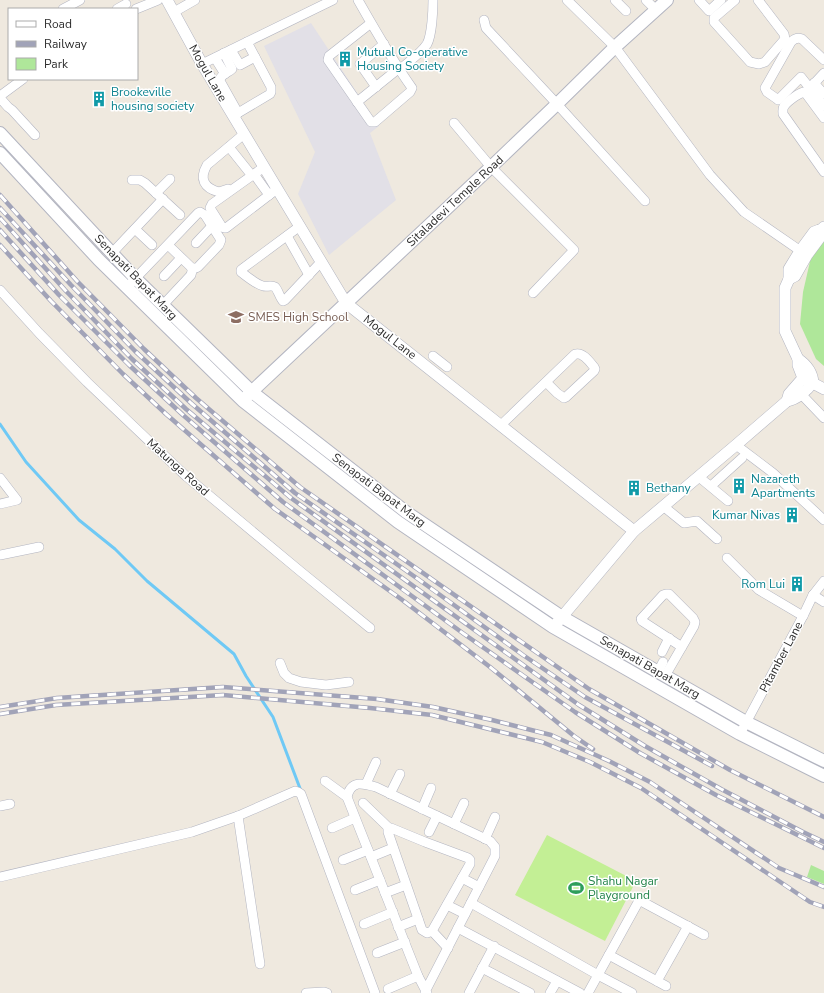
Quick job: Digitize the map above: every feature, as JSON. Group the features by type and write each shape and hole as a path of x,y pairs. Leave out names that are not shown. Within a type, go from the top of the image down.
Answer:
{"main road":[{"name":"Sitaladevi Temple Road","path":"243,401 491,167 615,47 667,0"},
{"name":"Senapati Bapat Marg","path":"0,133 112,253 131,283 243,401 303,448 398,522 553,627 740,734 824,776"},
{"name":"Senapati Bapat Marg","path":"0,153 99,260 163,305 252,392 406,512 562,617 662,670 746,722 820,759"},
{"path":"24,178 34,169"},
{"path":"81,240 91,230"},
{"path":"303,448 310,437"},
{"path":"438,550 446,538"},
{"path":"500,592 508,580"},
{"path":"811,769 820,759"}],"street":[{"path":"64,8 80,0"},
{"path":"138,8 158,0"},
{"name":"Mogul Lane","path":"168,0 202,64 236,114 244,134 262,164 273,192 300,226 346,303 634,531"},
{"path":"174,12 196,0"},
{"path":"202,64 333,0"},
{"path":"358,0 384,44 401,67 412,88 410,92 375,122 371,122 328,60 329,56 371,23"},
{"path":"357,102 420,52 428,42 433,0"},
{"path":"568,0 578,3 615,47 710,175 724,191 744,212 803,253"},
{"path":"615,0 626,11"},
{"path":"646,0 656,10"},
{"path":"699,0 709,11 721,0"},
{"path":"735,0 714,18 714,22 750,62 759,64 765,62 785,39 784,34 758,0"},
{"path":"119,8 126,4"},
{"path":"484,20 486,28 645,201"},
{"path":"823,99 812,85 801,78 778,100 767,92 765,88 793,39 802,39 824,60"},
{"path":"236,114 271,92 271,87 247,42"},
{"path":"376,87 360,64 384,44"},
{"path":"228,51 240,65 255,57"},
{"path":"228,51 232,70 221,77 220,81 228,101"},
{"path":"215,58 225,74"},
{"path":"812,85 824,73"},
{"path":"22,80 0,97 35,135"},
{"path":"824,118 804,92 800,93 785,104 782,109 783,114 824,172"},
{"path":"454,123 491,167 571,240 574,250 533,293"},
{"path":"244,134 207,165 203,179 209,188 219,192 230,188 252,173"},
{"path":"229,147 252,173 273,192 226,228 222,227 210,206 252,173 262,164"},
{"path":"112,253 135,229 160,196 170,179"},
{"path":"132,180 143,181 180,215"},
{"path":"131,283 198,212 200,212 220,238 220,243 198,267 192,268"},
{"path":"196,243 212,226"},
{"path":"300,226 242,269 241,272 263,287 276,288 281,300 283,301 322,262"},
{"path":"787,401 789,394 806,379 812,376 806,364 798,359 785,331 785,288 789,279 789,269 803,253 814,232 823,228"},
{"path":"135,229 152,245"},
{"path":"287,236 309,275"},
{"path":"168,245 192,268"},
{"path":"164,276 181,258"},
{"path":"163,305 191,275 192,268"},
{"name":"Matunga Road","path":"0,290 39,333 87,382 187,477 370,628"},
{"path":"500,425 575,354 582,354 595,369 564,398 546,382"},
{"path":"433,356 447,367"},
{"path":"806,379 824,389"},
{"path":"553,627 634,531 787,401 793,400 801,394 806,379"},
{"path":"801,394 824,418"},
{"path":"736,445 773,473 824,520"},
{"path":"711,486 742,458"},
{"path":"699,476 728,501"},
{"path":"0,478 17,500 0,504"},
{"path":"663,506 684,523 697,521 717,539"},
{"path":"0,555 39,547"},
{"path":"727,558 759,590 803,616"},
{"name":"Pitamber Lane","path":"740,734 813,595 824,581"},
{"path":"662,670 682,647 695,622 694,618 669,594 666,594 663,595 641,619 682,647"},
{"path":"813,595 824,602"},
{"path":"662,652 669,638"},
{"path":"280,663 284,673 289,678 301,682 326,685 349,682"},
{"path":"366,784 376,762"},
{"path":"390,794 400,774"},
{"path":"325,781 346,797 418,976 426,992"},
{"path":"346,797 351,787 357,783 376,787 490,841 495,847 495,856 426,992"},
{"path":"422,809 431,788"},
{"path":"0,877 192,832 238,816 295,791 300,793 375,993"},
{"path":"364,803 389,828 470,860 470,864 432,931 427,933 422,930 418,919 393,848 388,832 389,828"},
{"path":"454,824 464,803"},
{"path":"0,806 10,804"},
{"path":"238,816 260,964"},
{"path":"429,832 437,816"},
{"path":"485,839 495,816"},
{"path":"332,828 355,818"},
{"path":"343,860 393,848"},
{"path":"462,878 479,887"},
{"path":"355,890 380,880"},
{"path":"385,894 406,885"},
{"path":"588,993 640,898 704,935"},
{"path":"471,903 632,993"},
{"path":"446,905 465,914"},
{"path":"364,924 393,912"},
{"path":"398,927 418,919"},
{"path":"657,981 688,926"},
{"path":"458,928 580,993"},
{"path":"432,931 448,948"},
{"path":"377,953 405,942"},
{"path":"469,993 494,946"},
{"path":"609,955 666,986"},
{"path":"482,968 530,993"},
{"path":"388,989 418,976"},
{"path":"550,993 557,981"},
{"path":"306,993 327,993"}],"shaded area":[{"path":"311,23 379,126 370,133 396,200 329,255 298,194 315,152 264,46"}],"green space":[{"path":"824,241 824,366 816,359 800,324 803,292 811,257"},
{"name":"Shahu Nagar Playground","path":"547,835 636,881 605,941 515,895"},
{"path":"811,865 824,871 824,884 807,877"}],"waterway":[{"path":"0,424 26,462 79,520 115,549 147,581 234,654 246,676 273,717 301,791"}],"railway":[{"path":"0,195 77,281 144,349 196,398 300,487 589,689 730,770 824,817"},
{"path":"0,208 71,285 135,351 191,403 295,493 523,655 585,697 712,766"},
{"path":"0,218 65,290 132,359 186,409 291,498 579,705 645,746 721,789 824,842"},
{"path":"0,230 59,295 129,365 183,415 283,502 464,634 575,712 640,753 716,795 824,848"},
{"path":"0,245 51,301 123,374 166,414 275,509 401,599 490,667 574,736 593,749"},
{"path":"0,707 57,698 223,687 377,699 433,707 551,735 609,761 650,782 779,868 824,887"},
{"path":"0,714 56,705 223,695 432,715 542,742 590,762 641,788 810,902 824,907"}],"place":[{"name":"Mutual Co-operative Housing Society","path":"345,59"},
{"name":"Brookeville housing society","path":"99,99"},
{"name":"SMES High School","path":"236,317"},
{"name":"Nazareth Apartments","path":"739,486"},
{"name":"Bethany","path":"634,488"},
{"name":"Kumar Nivas","path":"792,515"},
{"name":"Rom Lui","path":"797,584"},
{"name":"Shahu Nagar Playground","path":"576,888"}]}
